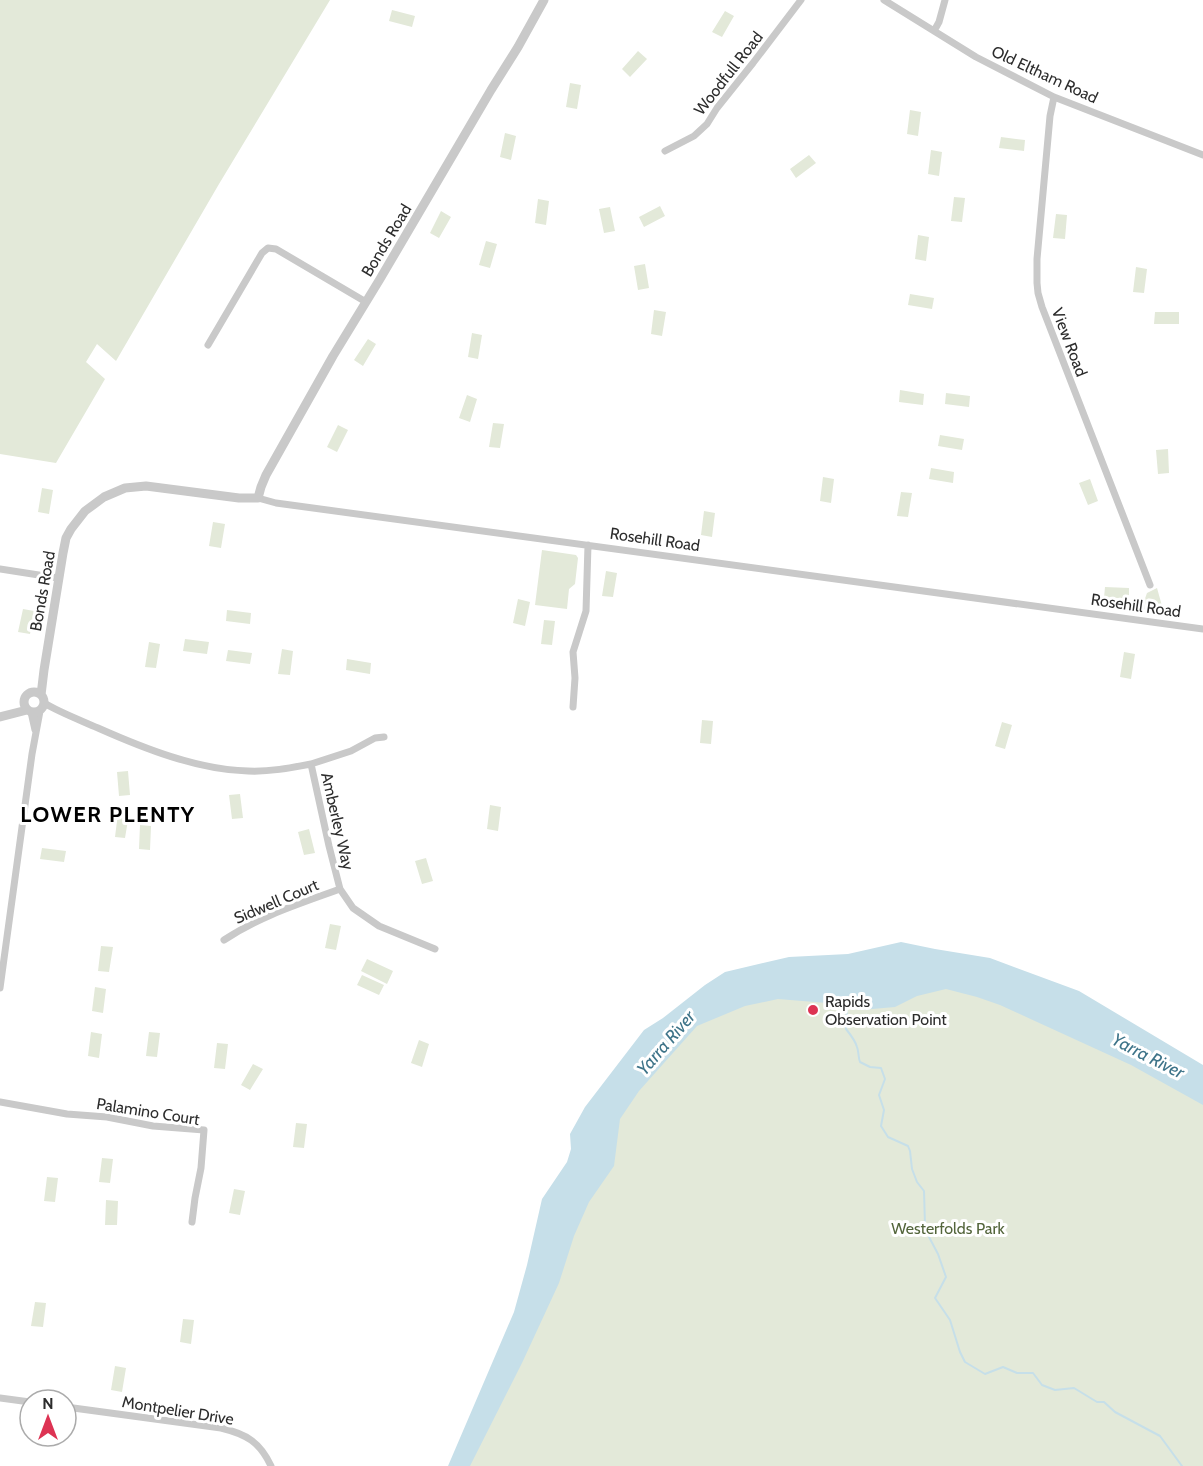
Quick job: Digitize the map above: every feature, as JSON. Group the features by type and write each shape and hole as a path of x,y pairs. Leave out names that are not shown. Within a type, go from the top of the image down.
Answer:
{"street":[{"name":"Bonds Road","path":"258,498 266,475 333,356 518,48 544,0"},
{"name":"Woodfull Road","path":"665,151 694,136 707,124 801,0"},
{"name":"Old Eltham Road","path":"884,0 976,57 1054,97 1203,155"},
{"path":"934,31 945,0"},
{"name":"View Road","path":"1054,97 1050,116 1037,259 1038,293 1150,585"},
{"path":"208,345 262,253 268,248 276,249 366,302"},
{"name":"Rosehill Road","path":"105,497 125,488 146,486 239,498 258,498 276,503 1203,629"},
{"name":"Bonds Road","path":"0,988 36,732 35,704 44,670 66,538 85,511 105,497"},
{"path":"573,707 575,678 573,652 586,611 588,545"},
{"path":"0,569 58,578"},
{"path":"0,717 35,704"},
{"name":"Amberley Way","path":"35,704 58,711 128,741 202,766 247,771 280,770 311,764 340,889 353,908 379,926 435,949"},
{"path":"311,764 351,751 375,738 384,737"},
{"name":"Sidwell Court","path":"224,940 244,926 340,889"},
{"name":"Palamino Court","path":"0,1102 153,1126 204,1130 201,1168 192,1222"},
{"path":"0,1398 18,1400"},
{"name":"Montpelier Drive","path":"78,1409 234,1431 259,1446 271,1466"}],"green space":[{"path":"0,0 330,0 116,361 97,344 86,362 105,379 56,463 0,454"},
{"path":"392,10 415,16 412,27 389,21"},
{"path":"725,11 734,16 722,37 712,32"},
{"path":"638,51 647,59 630,77 622,69"},
{"path":"570,83 581,85 577,109 566,107"},
{"path":"910,110 921,112 918,136 907,134"},
{"path":"505,133 516,136 511,160 500,157"},
{"path":"1001,137 1025,140 1024,151 999,148"},
{"path":"931,150 942,152 939,176 928,174"},
{"path":"809,155 816,163 796,178 790,169"},
{"path":"954,197 965,198 962,222 951,221"},
{"path":"538,199 549,201 546,225 535,223"},
{"path":"660,206 665,216 644,227 639,217"},
{"path":"610,207 615,231 604,233 599,209"},
{"path":"441,211 451,217 439,238 430,233"},
{"path":"1056,214 1067,215 1065,239 1053,238"},
{"path":"918,235 929,237 926,261 915,259"},
{"path":"486,241 497,244 490,268 479,265"},
{"path":"645,264 649,288 638,290 634,266"},
{"path":"1136,267 1147,269 1144,293 1133,292"},
{"path":"910,294 934,298 932,309 908,305"},
{"path":"654,310 666,312 662,336 651,334"},
{"path":"1155,312 1179,312 1179,324 1154,324"},
{"path":"472,333 482,335 478,359 468,357"},
{"path":"368,339 376,344 363,366 354,360"},
{"path":"900,390 924,394 923,405 899,402"},
{"path":"946,393 970,396 969,407 945,404"},
{"path":"467,395 477,399 470,422 459,418"},
{"path":"493,423 504,424 500,448 489,447"},
{"path":"338,425 348,430 337,452 327,447"},
{"path":"940,435 964,439 962,450 938,446"},
{"path":"1168,449 1169,473 1158,474 1156,450"},
{"path":"931,468 954,472 953,483 929,479"},
{"path":"823,477 834,479 831,503 820,501"},
{"path":"1090,479 1098,501 1088,505 1079,483"},
{"path":"42,488 53,490 49,514 38,512"},
{"path":"901,492 912,493 908,517 897,516"},
{"path":"704,511 715,513 712,537 701,535"},
{"path":"213,522 225,524 221,548 209,546"},
{"path":"542,550 576,555 578,558 575,584 569,589 567,609 535,605"},
{"path":"606,571 617,573 613,597 602,596"},
{"path":"1105,587 1129,588 1129,599 1104,598"},
{"path":"1157,588 1164,613 1141,610 1147,593"},
{"path":"518,599 530,602 525,626 513,623"},
{"path":"23,609 34,611 30,634 18,632"},
{"path":"227,610 251,613 250,624 226,621"},
{"path":"544,620 555,621 552,645 541,644"},
{"path":"185,639 209,642 207,654 183,651"},
{"path":"149,642 160,644 156,668 145,667"},
{"path":"282,649 293,651 290,675 278,674"},
{"path":"228,650 252,653 250,664 226,661"},
{"path":"1124,652 1135,654 1131,679 1120,677"},
{"path":"347,659 371,663 370,674 346,670"},
{"path":"702,720 713,721 711,744 700,743"},
{"path":"1002,722 1012,725 1005,749 995,746"},
{"path":"128,771 130,795 119,796 117,772"},
{"path":"240,794 243,818 232,819 229,795"},
{"path":"490,805 501,807 498,831 487,829"},
{"path":"118,813 129,814 125,838 115,837"},
{"path":"140,825 151,826 150,850 139,849"},
{"path":"309,829 315,853 304,855 298,832"},
{"path":"42,848 66,851 64,862 40,859"},
{"path":"426,858 433,881 422,884 415,861"},
{"path":"330,924 341,926 336,950 325,948"},
{"path":"101,946 113,947 109,972 98,971"},
{"path":"367,959 393,971 387,984 361,971"},
{"path":"362,975 384,985 379,995 357,985"},
{"name":"Westerfolds Park","path":"939,980 1034,1005 1203,1104 1203,1466 465,1466 608,1123 656,1050 729,999"},
{"path":"95,987 106,989 103,1013 92,1011"},
{"path":"91,1032 102,1034 99,1058 88,1056"},
{"path":"149,1032 160,1033 157,1057 146,1056"},
{"path":"419,1040 429,1044 422,1067 411,1063"},
{"path":"217,1043 228,1044 225,1069 214,1068"},
{"path":"253,1064 263,1069 250,1090 241,1085"},
{"path":"296,1123 307,1124 304,1148 293,1147"},
{"path":"102,1158 113,1159 110,1183 99,1182"},
{"path":"47,1177 58,1178 55,1202 44,1201"},
{"path":"234,1189 245,1191 240,1215 229,1213"},
{"path":"106,1200 118,1201 117,1225 105,1225"},
{"path":"35,1302 46,1303 43,1327 31,1326"},
{"path":"183,1319 194,1320 191,1344 180,1342"},
{"path":"115,1366 126,1368 122,1392 111,1390"}],"water":[{"name":"Yarra River","path":"901,942 990,958 1079,991 1203,1065 1203,1105 1131,1065 1000,1005 946,989 917,996 895,1007 861,1010 827,1003 778,999 745,1006 697,1026 639,1091 620,1119 614,1166 589,1202 574,1236 559,1283 522,1363 470,1466 448,1466 514,1312 542,1199 567,1162 571,1149 570,1134 585,1107 644,1030 725,972 789,957 848,954"}],"waterway":[{"path":"847,1004 846,1029 856,1044 860,1062 870,1067 881,1068 885,1079 879,1095 884,1110 881,1126 888,1137 908,1146 912,1169 917,1182 924,1191 925,1225 946,1277 935,1298 950,1320 965,1362 985,1374 1003,1367 1017,1373 1033,1373 1042,1385 1055,1390 1074,1388 1097,1402 1104,1402 1115,1412 1160,1436 1182,1466"}],"place":[{"name":"Rapids Observation Point","path":"813,1010"}],"district":[{"name":"LOWER PLENTY","path":"108,814"}]}
